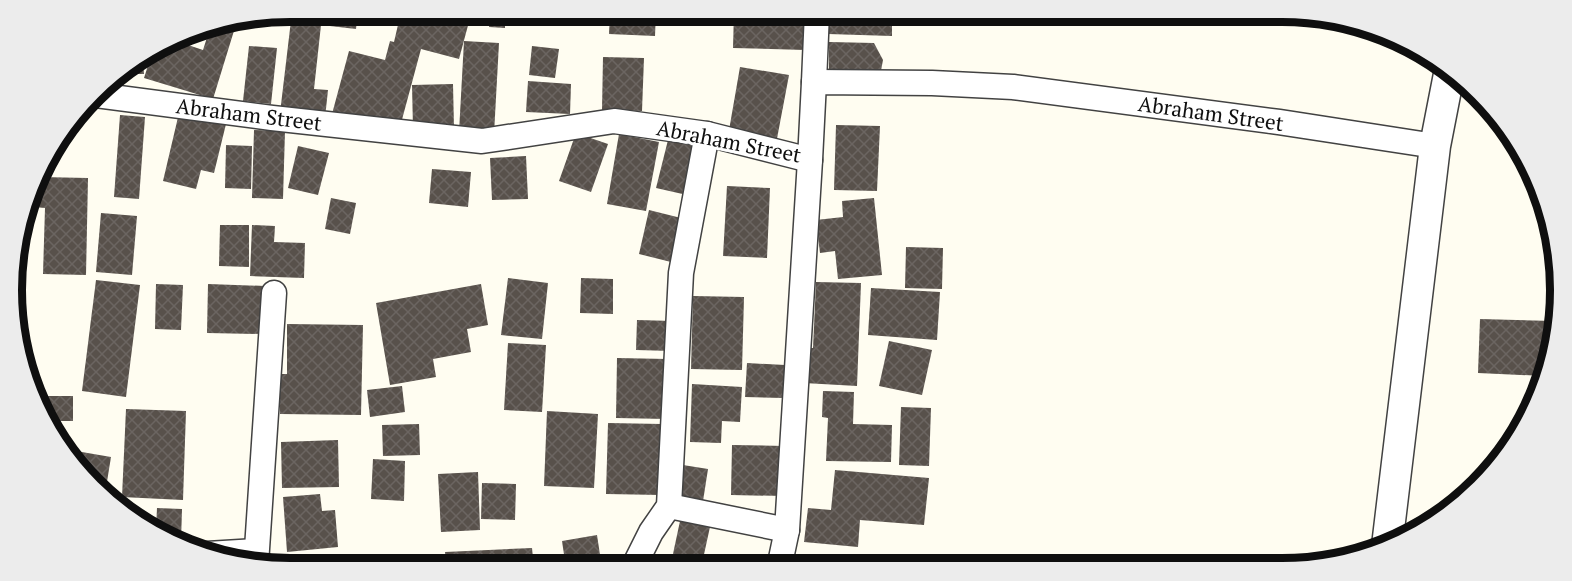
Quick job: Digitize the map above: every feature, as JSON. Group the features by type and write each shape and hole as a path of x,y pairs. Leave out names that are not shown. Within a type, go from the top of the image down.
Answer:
{"street":[{"path":"814,82 816,22"},
{"path":"1388,536 1435,146 1448,80"},
{"name":"Abraham Street","path":"106,96 272,118 482,141 615,121 707,134 810,160 814,82 932,83 1013,87 1279,122 1435,146"},
{"path":"638,558 651,532 669,506 681,273 707,134"},
{"path":"782,558 787,530 810,160"},
{"path":"256,556 274,293"},
{"path":"669,506 787,530"}],"building":[{"path":"291,22 357,22 356,29 321,25 314,89 328,90 325,118 280,113"},
{"path":"399,22 469,22 459,59 421,49 400,127 332,114 349,51 385,60 390,41 394,42"},
{"path":"489,22 505,22 505,28 489,27"},
{"path":"610,22 656,22 655,36 609,34"},
{"path":"734,22 806,22 805,50 733,48"},
{"path":"829,22 892,22 892,36 828,34"},
{"path":"235,29 213,99 144,78 149,63 172,50 185,44 203,50 207,36"},
{"path":"464,41 499,43 494,134 459,132"},
{"path":"829,42 874,43 883,60 880,76 829,72"},
{"path":"249,46 277,48 271,104 243,101"},
{"path":"532,46 559,49 555,78 529,75"},
{"path":"603,57 644,58 642,111 602,110"},
{"path":"143,67 144,74 133,74"},
{"path":"740,67 789,75 776,144 728,136"},
{"path":"528,81 571,84 570,114 526,112"},
{"path":"453,84 454,128 413,129 412,85"},
{"path":"179,113 226,124 214,173 201,170 196,189 163,181"},
{"path":"120,115 145,117 139,199 114,197"},
{"path":"836,125 880,126 877,191 834,190"},
{"path":"254,130 285,131 283,199 252,198"},
{"path":"576,133 608,144 591,192 559,181"},
{"path":"619,134 659,142 646,211 607,204"},
{"path":"668,140 699,147 687,195 656,188"},
{"path":"226,145 252,146 251,189 225,188"},
{"path":"298,146 329,153 318,195 288,188"},
{"path":"526,156 528,199 492,200 490,158"},
{"path":"432,169 471,172 468,207 429,203"},
{"path":"48,177 88,178 86,275 43,274 45,208 36,207"},
{"path":"727,186 770,188 767,258 723,256"},
{"path":"331,198 356,203 350,234 325,229"},
{"path":"874,198 882,275 838,279 835,251 820,253 816,220 843,217 842,201"},
{"path":"649,210 681,218 671,262 639,254"},
{"path":"101,213 137,216 132,275 96,272"},
{"path":"220,225 249,225 249,267 219,266"},
{"path":"252,225 275,226 274,242 305,243 304,278 250,276"},
{"path":"906,247 943,248 942,289 905,288"},
{"path":"508,278 548,283 542,339 501,335"},
{"path":"581,278 613,279 613,314 580,313"},
{"path":"96,280 140,285 126,397 82,391"},
{"path":"816,282 861,283 857,386 804,383 805,348 813,348"},
{"path":"156,284 183,285 181,330 155,329"},
{"path":"208,284 265,286 263,334 207,333"},
{"path":"481,284 488,325 467,329 471,352 433,359 436,377 390,385 376,303"},
{"path":"871,288 940,292 937,340 868,335"},
{"path":"693,296 744,297 742,370 691,369"},
{"path":"1480,319 1547,321 1535,376 1478,373"},
{"path":"637,320 673,321 672,351 636,350"},
{"path":"287,324 363,325 361,415 280,414 280,374 287,374"},
{"path":"889,341 932,350 922,395 879,386"},
{"path":"508,343 546,345 542,412 504,410"},
{"path":"617,358 668,359 667,419 616,418"},
{"path":"747,363 785,365 783,398 745,397"},
{"path":"692,384 742,387 740,422 722,421 721,443 690,442"},
{"path":"402,386 405,412 370,417 367,390"},
{"path":"823,391 854,392 853,424 892,425 891,462 826,461 828,418 822,417"},
{"path":"44,396 73,396 73,421 56,421"},
{"path":"901,407 931,408 929,466 899,465"},
{"path":"126,409 186,411 183,500 122,497"},
{"path":"547,411 598,414 594,488 544,486"},
{"path":"608,423 662,424 661,495 606,494"},
{"path":"419,424 420,455 383,456 382,425"},
{"path":"338,440 339,487 282,488 281,442"},
{"path":"732,445 784,446 783,496 731,495"},
{"path":"76,451 111,457 106,485"},
{"path":"373,459 405,461 404,501 371,499"},
{"path":"683,465 708,469 703,501 679,497"},
{"path":"835,470 929,478 924,525 860,520 858,547 804,542 808,508 831,510"},
{"path":"478,472 480,530 441,532 438,474"},
{"path":"482,483 516,484 515,520 481,519"},
{"path":"320,494 322,511 335,510 338,547 287,552 283,497"},
{"path":"157,508 182,509 181,535 156,523"},
{"path":"680,521 710,527 703,558 672,558"},
{"path":"597,535 600,558 565,558 562,541"},
{"path":"532,548 533,558 445,558 445,552"},
{"path":"436,556 436,558 362,558"}]}
